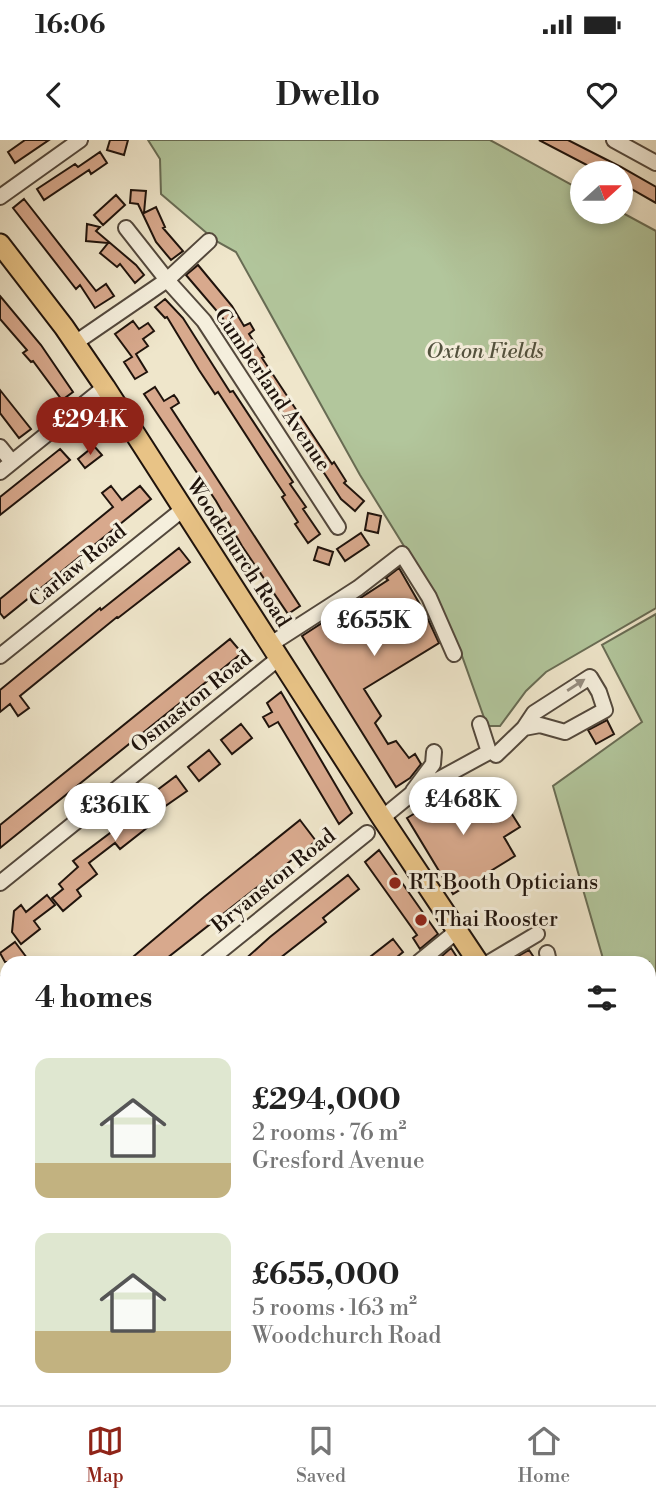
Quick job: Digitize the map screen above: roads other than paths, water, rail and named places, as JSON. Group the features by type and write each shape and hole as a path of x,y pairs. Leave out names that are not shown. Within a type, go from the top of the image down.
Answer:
{"highway":[{"name":"Woodchurch Road","path":"0,244 105,387 182,510 474,956"}],"street":[{"path":"0,197 80,140"},
{"path":"614,140 637,146 656,163"},
{"name":"Cumberland Avenue","path":"126,228 204,321 338,527"},
{"path":"75,343 167,280 209,241"},
{"path":"0,472 105,387"},
{"path":"0,447 12,462"},
{"name":"Carlaw Road","path":"0,656 182,510"},
{"name":"Osmaston Road","path":"0,883 275,651 402,554 429,597 453,654"},
{"path":"382,818 410,795 493,753 524,728 534,713 590,677 605,710 565,732 540,725 524,728"},
{"path":"480,724 493,753"},
{"path":"410,795 433,764 435,752"},
{"name":"Bryanston Road","path":"214,956 367,833"},
{"path":"426,956 457,931"},
{"path":"500,956 537,934"}],"place":[{"name":"RT Booth Opticians","path":"395,883"},
{"name":"Thai Rooster","path":"421,920"}],"park label":[{"name":"Oxton Fields","path":"485,352"}]}
